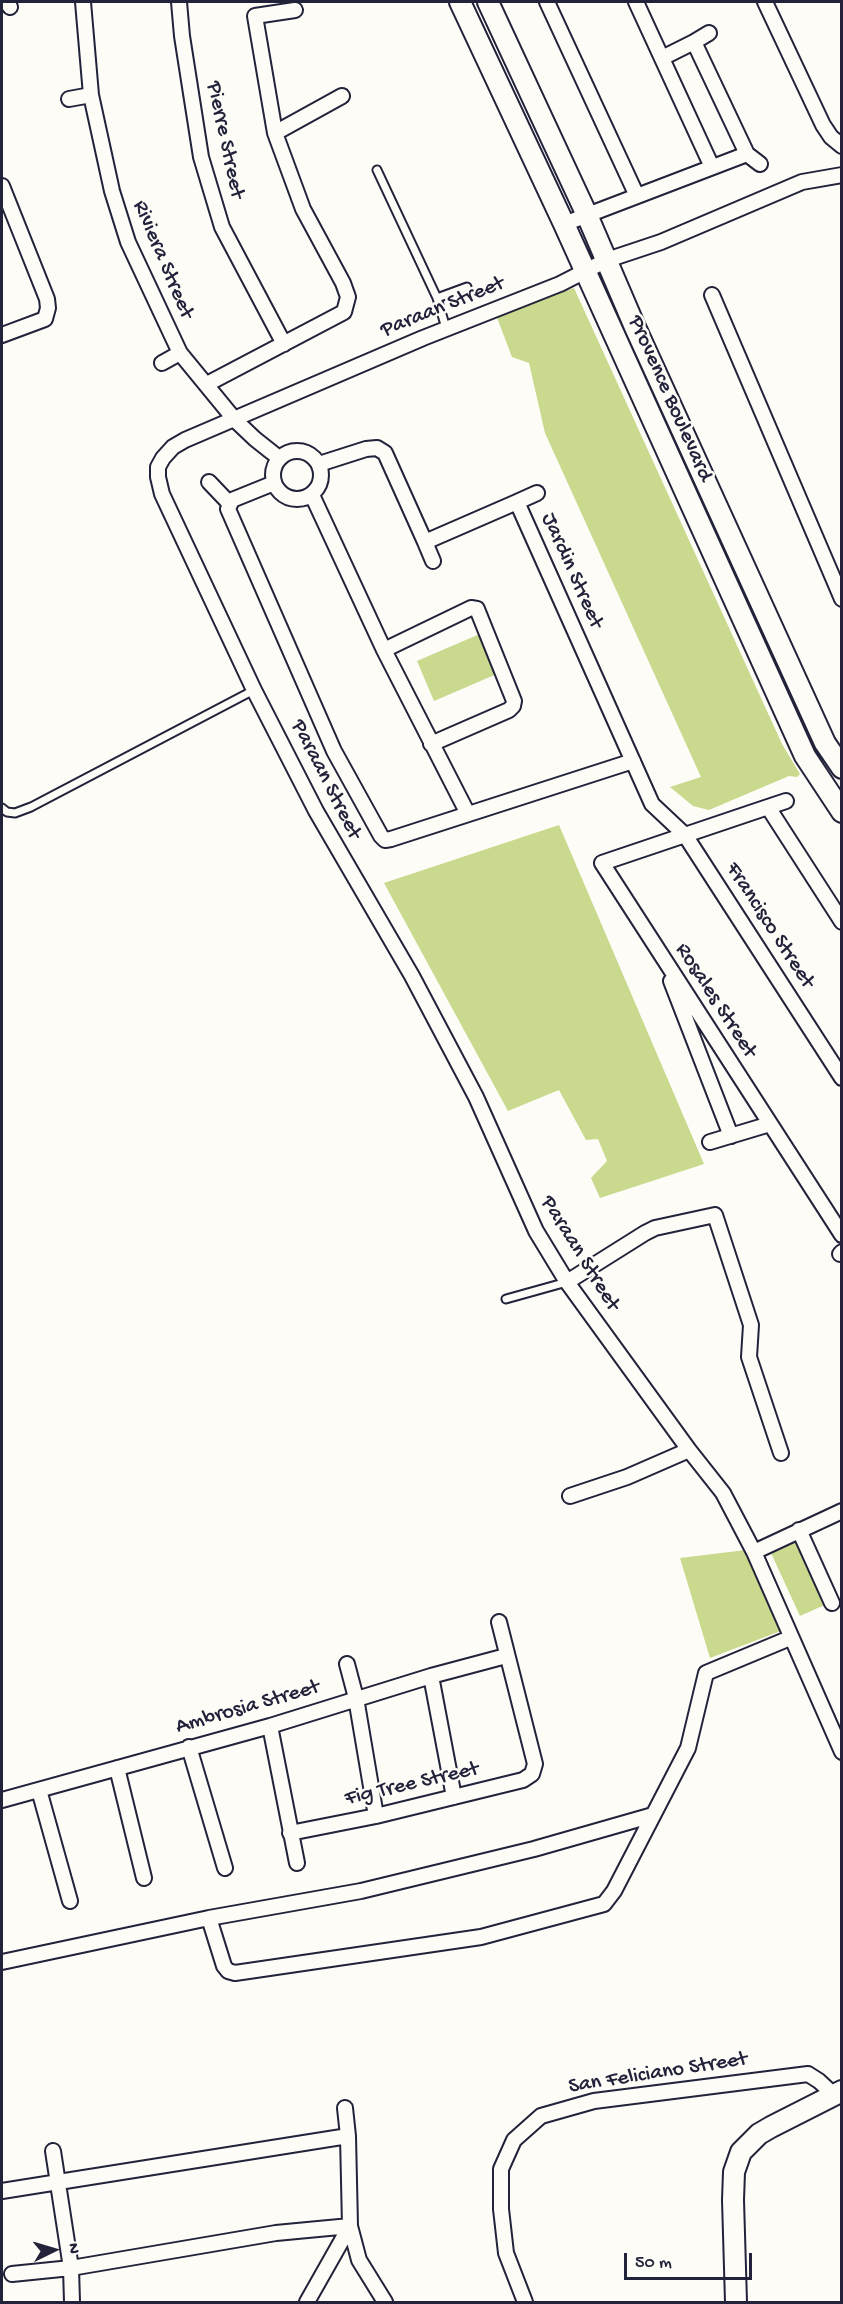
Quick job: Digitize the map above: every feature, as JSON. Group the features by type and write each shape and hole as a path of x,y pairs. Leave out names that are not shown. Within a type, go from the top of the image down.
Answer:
{"street":[{"name":"Riviera Street","path":"83,2 91,95 112,191 128,242 180,353 235,420 279,459"},
{"name":"Pierre Street","path":"179,2 182,36 201,157 222,227 284,344"},
{"path":"207,384 344,312 348,297 343,283 303,208 275,133 253,2"},
{"name":"Provence Boulevard","path":"460,2 564,224 805,756 842,812"},
{"name":"Provence Boulevard","path":"488,2 587,215 634,327 825,743 842,768"},
{"path":"547,2 637,196"},
{"path":"636,2 712,167"},
{"path":"765,2 824,125 831,137 842,146"},
{"path":"255,16 295,10"},
{"path":"662,58 709,33"},
{"path":"694,42 747,154 760,164"},
{"path":"69,99 91,95"},
{"path":"275,133 342,96"},
{"path":"564,224 747,154"},
{"name":"Paraan Street","path":"842,175 802,182 661,242 607,260 560,284 446,328 173,447 158,467 162,494 254,690 316,811 412,976 476,1097 536,1231 567,1282 723,1493 754,1552 842,1752"},
{"path":"2,186 47,299 48,308 45,319 2,335"},
{"path":"712,295 842,599"},
{"path":"162,363 180,353"},
{"path":"319,464 366,449 377,448 385,453 433,561"},
{"path":"296,450 305,452 319,464 322,472 321,481 312,495 298,500 290,499 278,490 274,483 273,475 279,459 287,453 296,450"},
{"path":"209,482 229,503"},
{"path":"229,503 274,483"},
{"path":"517,502 537,493"},
{"path":"312,495 384,650 468,814"},
{"name":"Jardin Street","path":"425,543 517,502 652,804"},
{"path":"229,503 228,509 334,751 385,840 633,761"},
{"path":"384,650 471,608 477,609 514,701 513,706 509,710 431,744"},
{"path":"805,756 825,743"},
{"name":"Rosales Street","path":"786,801 595,865 660,954 842,1235"},
{"name":"Francisco Street","path":"652,804 686,835 842,1078"},
{"path":"768,807 842,922"},
{"path":"660,954 731,1136"},
{"path":"710,1142 770,1124"},
{"path":"567,1282 655,1228 715,1215 751,1325 749,1357 781,1453"},
{"path":"570,1496 627,1477 689,1450"},
{"path":"754,1552 842,1511"},
{"path":"799,1530 832,1603"},
{"path":"499,1622 506,1656"},
{"path":"209,1918 224,1966 228,1971 235,1973 481,1937 604,1904 614,1891 688,1748 706,1673 790,1638"},
{"name":"Ambrosia Street","path":"2,1800 270,1726 356,1698 506,1656"},
{"name":"Fig Tree Street","path":"290,1833 376,1816 454,1797 523,1780 532,1774 535,1764 506,1656"},
{"path":"347,1664 356,1698 376,1816"},
{"path":"431,1676 454,1797"},
{"path":"270,1726 297,1863"},
{"path":"189,1747 225,1868"},
{"path":"117,1768 144,1878"},
{"path":"39,1790 70,1901"},
{"path":"2,1962 209,1918 361,1891 534,1849 652,1815"},
{"name":"San Feliciano Street","path":"525,2302 506,2253 501,2209 501,2169 514,2140 541,2116 594,2101 808,2074 838,2093"},
{"path":"736,2302 732,2200 734,2172 741,2152 759,2134 838,2093"},
{"path":"345,2108 348,2136 350,2226 359,2260 386,2302"},
{"path":"2,2191 348,2136"},
{"path":"53,2151 71,2268 72,2302"},
{"path":"12,2274 71,2268 276,2233 350,2226"},
{"path":"307,2302 350,2226"}],"lane":[{"path":"377,170 437,298 446,328"},
{"path":"437,298 467,287"},
{"path":"2,808 7,812 15,813 31,807 254,690"},
{"path":"506,1299 567,1282"}],"green space":[{"path":"574,288 782,744 800,774 797,777 789,776 709,810 693,806 670,787 701,777 545,433 529,363 512,357 496,315"},
{"path":"482,633 499,673 434,701 417,661"},
{"path":"559,825 704,1164 600,1198 591,1178 607,1161 598,1139 586,1140 559,1090 508,1111 384,883"},
{"path":"798,1541 827,1604 800,1616 771,1553"},
{"path":"754,1549 786,1629 710,1658 680,1558"}]}
